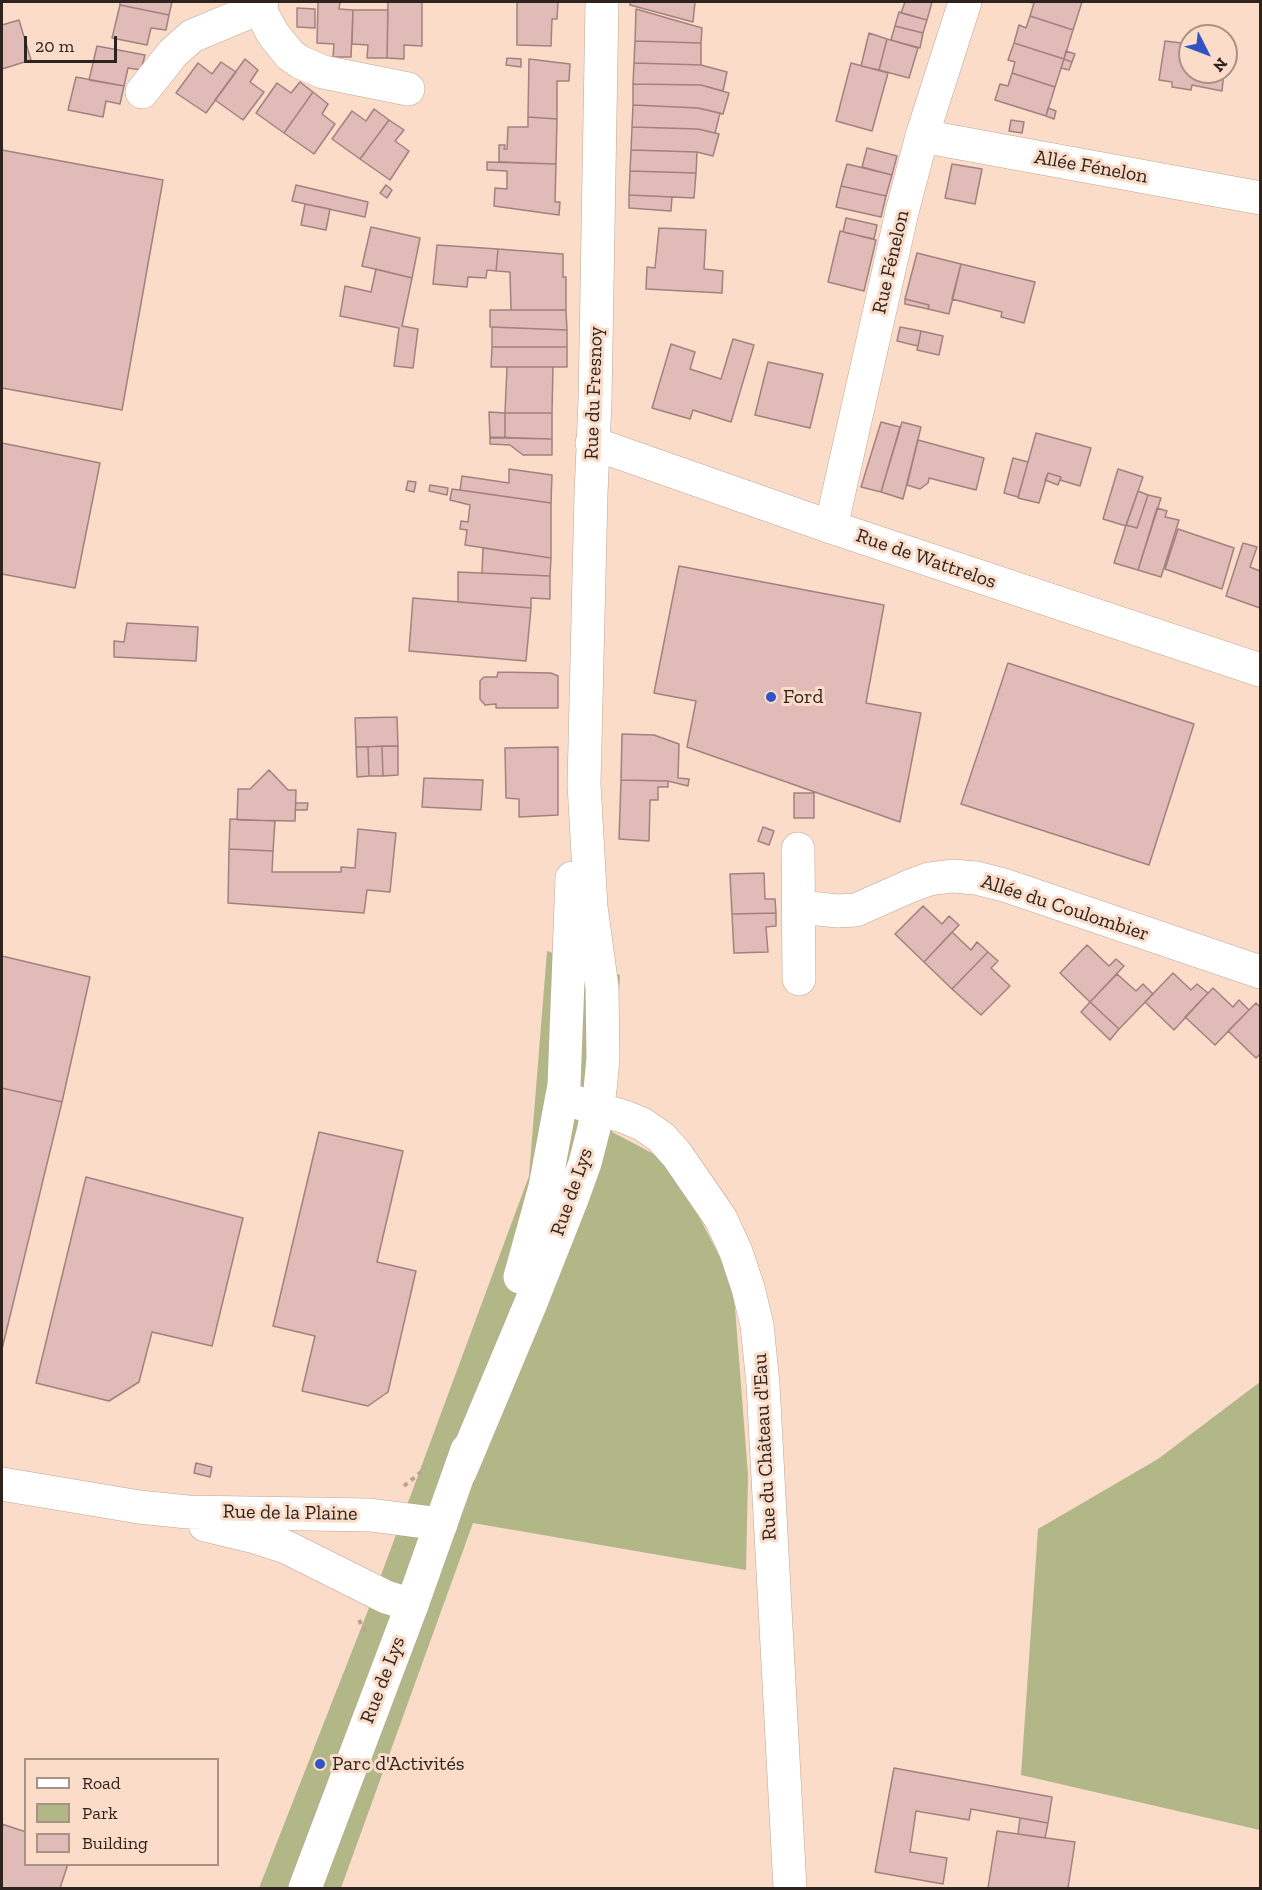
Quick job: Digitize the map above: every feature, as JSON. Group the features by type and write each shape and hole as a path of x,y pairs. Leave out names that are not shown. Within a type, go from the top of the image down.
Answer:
{"street":[{"name":"Rue du Fresnoy","path":"580,893 596,365 602,2"},
{"name":"Rue Fénelon","path":"831,527 902,212 922,135 965,2"},
{"path":"142,92 173,53 192,36 260,5 281,46 300,62 323,72 408,89"},
{"name":"Allée Fénelon","path":"922,135 1260,198"},
{"name":"Rue de Wattrelos","path":"592,443 831,527 1260,670"},
{"path":"798,849 799,979"},
{"name":"Allée du Coulombier","path":"799,907 838,911 856,910 929,879 952,876 975,878 1004,885 1260,972"},
{"name":"Rue de Lys","path":"460,1472 530,1245 547,1176 562,1098 580,893"},
{"name":"Rue de Lys","path":"305,1888 460,1472 521,1327 585,1163 597,1108 603,1058 602,987 580,893"},
{"name":"Rue du Château d'Eau","path":"562,1098 642,1124 661,1137 677,1155 721,1219 736,1252 748,1288 757,1325 763,1384 790,1888"},
{"name":"Rue de la Plaine","path":"2,1484 139,1508 276,1544 386,1597 412,1605"},
{"name":"Rue de la Plaine","path":"139,1508 188,1512 303,1513 383,1517 441,1524"}],"path":[{"path":"383,1517 400,1490 427,1468"},
{"path":"356,1583 359,1620 372,1644"}],"green space":[{"path":"547,951 620,975 612,1132 671,1163 733,1282 748,1475 746,1570 473,1523 341,1888 259,1888 367,1613 529,1176"},
{"path":"1260,1382 1260,1830 1021,1775 1038,1529 1158,1459"}],"building":[{"path":"120,2 172,2 169,15 120,5"},
{"path":"318,2 340,2 339,9 353,10 351,57 333,57 334,44 317,43"},
{"path":"388,2 422,2 422,46 404,45 404,59 387,58"},
{"path":"517,2 558,2 557,19 552,19 551,46 517,45"},
{"path":"630,2 695,2 693,22 630,5"},
{"path":"905,2 932,2 927,20 901,13"},
{"path":"1028,2 1082,2 1073,30 1030,16 1034,3"},
{"path":"120,5 169,15 166,30 151,28 147,45 112,38"},
{"path":"297,8 315,9 315,28 297,27"},
{"path":"636,9 702,28 701,43 635,41"},
{"path":"353,10 388,10 387,58 367,58 368,45 352,44"},
{"path":"899,12 927,20 923,33 895,26"},
{"path":"1030,16 1073,30 1064,59 1014,43 1019,25 1026,28"},
{"path":"19,20 31,60 2,69 2,25"},
{"path":"895,26 923,33 920,48 891,40"},
{"path":"869,33 887,39 879,70 861,66"},
{"path":"887,39 918,48 909,78 879,70"},
{"path":"635,41 701,43 701,65 634,63"},
{"path":"1165,41 1178,43 1178,84 1223,84 1222,91 1192,85 1191,90 1172,87 1172,82 1159,80"},
{"path":"1014,43 1064,59 1055,87 1012,73 1015,62 1008,60"},
{"path":"97,46 145,55 141,70 128,68 124,86 89,80"},
{"path":"1066,51 1075,54 1072,62 1064,59"},
{"path":"507,58 521,59 521,67 506,65"},
{"path":"245,59 258,70 250,82 264,92 243,120 215,100"},
{"path":"529,59 570,64 569,81 557,81 557,119 528,117"},
{"path":"1064,59 1072,62 1069,70 1061,68"},
{"path":"221,62 236,72 206,113 176,93 198,63 212,74"},
{"path":"634,63 701,65 727,72 723,91 701,85 633,84"},
{"path":"851,63 888,73 872,131 836,121"},
{"path":"1012,73 1055,87 1046,116 995,100 1000,84 1008,86"},
{"path":"76,77 124,86 120,104 106,101 103,117 68,110"},
{"path":"300,82 313,92 284,133 256,113 277,83 291,93"},
{"path":"633,84 701,85 729,93 723,114 698,108 633,105"},
{"path":"313,92 328,104 322,114 335,124 314,154 284,133"},
{"path":"633,105 698,108 720,113 715,133 698,129 632,127"},
{"path":"1048,108 1056,111 1054,119 1046,116"},
{"path":"374,109 389,120 360,159 332,139 352,111 366,121"},
{"path":"528,117 557,119 556,164 499,162 499,145 505,145 504,149 507,149 508,127 528,127"},
{"path":"389,120 404,130 395,141 409,151 390,180 360,159"},
{"path":"1011,120 1024,122 1022,133 1009,131"},
{"path":"632,127 698,129 719,134 713,156 697,152 631,150"},
{"path":"867,148 897,156 892,175 862,167"},
{"path":"2,150 163,180 122,410 2,388"},
{"path":"631,150 697,152 696,173 630,171"},
{"path":"487,162 556,164 555,202 560,202 559,215 494,206 495,188 507,189 507,171 487,170"},
{"path":"847,164 892,175 886,196 841,186"},
{"path":"952,164 982,169 975,204 945,198"},
{"path":"630,171 696,173 694,198 629,195"},
{"path":"296,185 368,202 365,217 292,201"},
{"path":"386,185 392,190 387,198 380,193"},
{"path":"841,186 886,196 881,217 836,207"},
{"path":"629,195 672,197 671,211 629,208"},
{"path":"305,204 330,209 326,230 301,225"},
{"path":"846,218 877,225 874,239 843,232"},
{"path":"371,227 420,238 412,278 362,266"},
{"path":"659,228 706,230 704,269 723,271 722,293 646,289 647,267 655,268"},
{"path":"840,231 876,240 864,291 828,282"},
{"path":"437,245 498,249 496,271 487,270 486,278 468,277 467,287 433,284"},
{"path":"498,249 563,254 566,310 511,310 510,272 496,271"},
{"path":"917,253 961,264 949,314 928,309 929,305 905,299"},
{"path":"961,264 1035,282 1024,323 1001,317 1002,312 952,299"},
{"path":"376,269 412,278 402,326 418,329 413,368 394,366 399,328 340,316 345,286 371,292"},
{"path":"905,299 929,305 928,309 905,304"},
{"path":"490,310 566,310 567,330 490,327"},
{"path":"492,327 567,330 567,347 492,347"},
{"path":"900,327 921,331 918,346 897,341"},
{"path":"921,331 943,336 939,355 917,350"},
{"path":"733,339 754,345 731,422 693,410 690,419 652,408 671,344 695,352 690,369 721,379"},
{"path":"492,347 567,347 567,367 491,367"},
{"path":"768,362 823,374 810,428 755,415"},
{"path":"507,367 553,367 552,413 505,413"},
{"path":"489,412 505,413 505,438 490,438"},
{"path":"505,413 552,413 552,439 505,438"},
{"path":"881,422 900,427 881,492 861,487"},
{"path":"902,422 921,427 903,499 881,492"},
{"path":"1036,433 1091,448 1080,486 1060,480 1061,477 1048,473 1039,503 1018,498"},
{"path":"490,437 552,439 552,455 523,455 510,445 490,444"},
{"path":"918,440 984,458 976,490 929,478 928,483 920,489 907,485"},
{"path":"2,443 100,463 75,588 2,574"},
{"path":"1013,458 1028,462 1018,497 1004,493"},
{"path":"509,469 552,475 551,503 460,490 462,476 509,483"},
{"path":"1118,469 1143,477 1126,526 1103,519"},
{"path":"1048,473 1061,477 1058,485 1045,480"},
{"path":"408,481 416,482 414,492 406,490"},
{"path":"430,485 448,488 447,495 429,491"},
{"path":"452,489 551,503 551,558 465,545 467,530 460,529 461,521 468,522 470,505 450,500"},
{"path":"1138,491 1148,495 1137,528 1126,525"},
{"path":"1148,495 1161,498 1138,570 1114,563 1126,525 1137,528"},
{"path":"1157,508 1167,511 1165,517 1179,520 1161,577 1138,570"},
{"path":"1178,529 1234,548 1222,589 1165,569"},
{"path":"1243,543 1257,547 1250,567 1260,571 1260,608 1226,596"},
{"path":"483,548 551,558 550,576 482,573"},
{"name":"Ford","path":"679,566 884,605 866,703 921,713 900,822 687,747 696,701 654,693"},
{"path":"458,572 550,576 550,599 531,598 531,608 458,602"},
{"path":"413,598 531,608 526,661 409,651"},
{"path":"127,623 198,627 196,661 114,657 114,641 124,642"},
{"path":"1008,663 1194,724 1149,865 961,804"},
{"path":"498,672 551,673 558,676 558,708 496,708 496,704 485,705 480,699 480,681 484,677 497,677"},
{"path":"397,717 398,746 356,747 355,718"},
{"path":"622,734 654,735 679,744 678,778 689,779 688,786 668,781 621,780"},
{"path":"382,746 398,746 398,775 383,776"},
{"path":"382,746 383,776 369,776 368,747"},
{"path":"356,747 368,747 369,776 357,777"},
{"path":"558,747 558,815 519,817 519,799 506,798 505,748"},
{"path":"269,770 288,790 296,790 295,821 237,820 238,789 250,789"},
{"path":"424,778 483,780 481,810 422,807"},
{"path":"621,780 668,781 668,787 658,787 658,800 650,800 649,841 619,839"},
{"path":"794,793 814,793 814,818 794,818"},
{"path":"296,803 308,803 307,810 295,810"},
{"path":"230,819 275,821 273,851 229,849"},
{"path":"763,827 774,831 769,845 758,841"},
{"path":"358,829 396,833 390,892 367,890 364,913 228,903 229,849 273,851 272,872 341,872 341,867 355,868"},
{"path":"764,873 765,899 775,899 776,913 732,914 730,874"},
{"path":"923,906 942,924 949,916 959,925 924,962 895,934"},
{"path":"776,913 776,926 766,927 768,952 734,953 732,914"},
{"path":"952,932 971,950 977,942 988,952 952,989 924,962"},
{"path":"1087,945 1109,966 1116,959 1124,966 1090,1002 1060,973"},
{"path":"988,952 998,961 991,968 1010,986 981,1015 952,989"},
{"path":"2,956 90,977 62,1102 2,1088"},
{"path":"1173,973 1191,990 1197,984 1208,993 1174,1030 1145,1002"},
{"path":"1117,974 1136,991 1143,984 1153,994 1119,1029 1090,1002"},
{"path":"1213,988 1233,1007 1239,1000 1249,1010 1215,1045 1185,1017"},
{"path":"1090,1002 1119,1029 1110,1040 1081,1012"},
{"path":"1256,1003 1260,1007 1260,1054 1256,1058 1228,1031"},
{"path":"2,1088 62,1102 2,1349"},
{"path":"319,1132 403,1151 377,1262 416,1271 388,1392 368,1406 302,1391 315,1336 273,1326"},
{"path":"86,1177 243,1218 212,1346 152,1332 139,1382 109,1401 36,1383"},
{"path":"196,1463 212,1467 210,1477 194,1473"},
{"path":"894,1768 1052,1797 1048,1823 971,1809 969,1820 916,1811 910,1852 947,1858 943,1884 875,1872"},
{"path":"1020,1818 1048,1823 1045,1838 1018,1834"},
{"path":"2,1824 24,1831 24,1866 67,1866 60,1888 2,1888"},
{"path":"997,1831 1075,1842 1068,1888 988,1888"}],"place":[{"name":"Ford","path":"771,697"},
{"name":"Parc d'Activités","path":"320,1764"}]}
